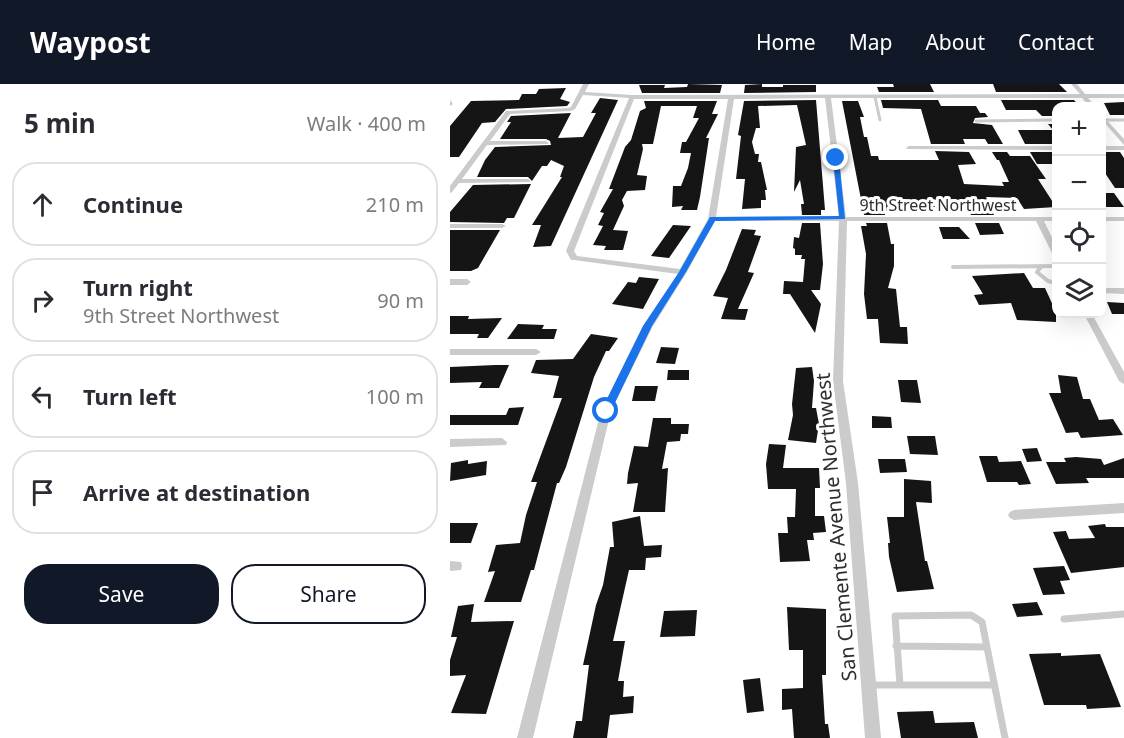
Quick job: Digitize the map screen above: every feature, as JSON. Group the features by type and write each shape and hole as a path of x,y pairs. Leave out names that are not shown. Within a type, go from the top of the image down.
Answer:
{"street":[{"path":"450,191 508,112 569,110 586,84"},
{"path":"1074,84 1089,102"},
{"path":"581,93 632,97 1124,96"},
{"path":"632,97 570,251 574,258 682,272"},
{"path":"525,738 606,411 648,326 712,219 731,97"},
{"name":"San Clemente Avenue Northwest","path":"828,97 843,218 838,381 852,483 873,738"},
{"path":"1106,123 1124,143"},
{"path":"485,143 546,143"},
{"path":"909,148 1052,148"},
{"path":"1106,148 1124,148"},
{"path":"458,181 528,181"},
{"name":"9th Street Northwest","path":"712,219 1052,219"},
{"path":"1039,219 1052,245"},
{"path":"1106,219 1124,219"},
{"path":"450,226 502,226"},
{"path":"450,282 467,282"},
{"path":"1106,291 1124,291"},
{"path":"1090,318 1124,381"},
{"path":"450,352 536,352"},
{"path":"450,443 502,442"},
{"path":"1014,516 1124,508"}],"lane":[{"path":"875,97 880,120"},
{"path":"1106,119 1124,120"},
{"path":"976,121 1052,120"},
{"path":"953,267 1052,266"},
{"path":"1042,267 1037,269 1040,276 1052,281"},
{"path":"1064,619 1124,614"},
{"path":"900,685 895,616 971,615 982,622 1005,738"},
{"path":"896,646 987,647"},
{"path":"869,685 994,685"}],"building":[{"path":"688,84 722,85 720,93 642,93 639,85 665,85 664,88 687,87"},
{"path":"762,84 762,87 816,85 816,92 744,93 745,85"},
{"path":"893,84 930,84 934,92 879,92 877,87 894,87"},
{"path":"993,84 1059,84 1067,92 996,92"},
{"path":"566,88 560,99 570,102 567,106 506,109 495,122 482,123 459,157 450,157 450,126 471,101 519,100 522,94 536,94 539,89"},
{"path":"600,98 618,100 551,246 533,247 541,225 532,225 562,177 560,177 564,166 551,160 547,166 542,166 532,181 528,177 477,177 485,160 495,147 551,145 546,139 500,139 511,122 507,122 511,116 571,113 558,138 583,137 596,113 591,113"},
{"path":"816,100 825,210 821,210 821,215 802,215 801,204 804,204 800,180 794,192 796,147 806,145 797,105 758,106 760,128 756,128 752,142 755,154 759,154 758,162 761,162 767,190 765,190 766,200 761,200 761,208 742,209 745,179 736,179 741,136 738,135 744,101"},
{"path":"881,100 938,100 941,106 976,106 980,113 985,113 988,117 975,118 973,123 992,125 1003,144 988,144 985,139 963,139 965,144 931,144 921,109 883,108"},
{"path":"1001,100 1074,100 1076,102 1052,102 1052,116 1042,116 1036,110 1006,110"},
{"path":"644,101 717,101 712,114 718,114 706,138 709,138 697,210 681,210 683,206 672,207 673,186 681,186 688,168 691,153 680,153 682,142 686,142 699,118 693,118 697,106 661,106 653,144 642,144 637,175 647,176 645,190 627,191 622,200 624,206 613,230 628,231 623,250 604,250 606,246 593,245 603,226 598,225 604,213 600,212 613,189 609,189 625,147 631,140 640,111 646,108"},
{"path":"842,101 858,101 864,117 860,117 864,137 867,137 871,156 878,156 879,160 939,160 935,151 969,152 976,164 958,165 964,184 1004,186 1002,182 1009,182 999,160 992,152 1007,152 1010,156 1030,156 1046,179 1038,179 1052,201 1052,207 1024,209 1017,198 986,197 994,215 971,215 965,202 957,202 956,199 932,200 935,207 896,207 897,211 884,211 885,215 864,215"},
{"path":"1124,102 1124,115 1110,115 1106,103"},
{"path":"1018,130 1052,130 1052,144 1025,144"},
{"path":"1030,152 1052,152 1052,164 1037,164"},
{"path":"1106,152 1120,152 1124,158 1124,188 1115,188 1106,174"},
{"path":"531,184 514,218 507,218 504,223 450,222 450,212 473,185"},
{"path":"1106,193 1114,193 1124,207 1106,207"},
{"path":"802,223 820,223 823,264 820,290 811,290 821,304 815,333 790,294 783,294 784,281 803,282 805,259 801,259 802,255 795,255 793,248 794,237 799,238"},
{"path":"866,223 887,223 891,244 894,244 894,266 888,288 896,289 900,327 907,327 908,344 880,343 878,319 867,319 864,294 866,254 861,226 867,226"},
{"path":"975,223 999,223 1004,234 980,235"},
{"path":"673,225 691,226 669,258 651,256"},
{"path":"939,227 959,227 970,239 943,239"},
{"path":"742,229 756,230 754,235 761,236 748,272 754,273 738,309 748,309 745,320 721,319 728,298 713,296"},
{"path":"450,230 500,230 478,268 471,271 450,271"},
{"path":"1024,273 1033,288 1045,288 1052,303 1052,318 1056,318 1056,322 1017,320 1011,303 979,305 974,295 983,294 972,276"},
{"path":"639,277 659,279 643,309 612,304 628,282 636,283"},
{"path":"1107,302 1124,303 1124,314 1112,314"},
{"path":"450,316 469,316 468,319 502,318 488,338 477,338 479,334 450,334"},
{"path":"518,324 544,325 542,329 557,329 554,339 507,339"},
{"path":"591,334 618,338 609,351 606,351 594,377 566,467 557,483 534,570 531,570 521,602 484,602 495,571 488,572 496,545 520,543 537,482 531,482 562,398 553,398 559,376 531,373 536,360 573,359"},
{"path":"661,347 679,348 675,364 656,363"},
{"path":"509,365 499,388 479,388 482,382 450,383 450,367"},
{"path":"812,367 814,381 812,408 816,408 819,424 816,443 788,440 793,415 796,368"},
{"path":"668,370 689,370 689,380 667,380"},
{"path":"1058,375 1077,377 1083,399 1090,399 1099,420 1113,419 1123,435 1081,438 1078,432 1066,433 1049,393 1061,393"},
{"path":"898,380 917,380 921,403 901,402"},
{"path":"635,386 658,386 655,401 632,401"},
{"path":"524,407 518,425 450,425 450,415 506,415 509,408"},
{"path":"872,416 891,417 892,428 872,428"},
{"path":"653,418 671,418 671,424 689,424 688,434 681,434 680,441 667,442 662,469 668,468 665,512 633,512 638,483 627,484 628,473 634,446 648,447"},
{"path":"907,436 935,436 938,455 910,454"},
{"path":"769,444 786,445 783,468 819,468 820,488 815,488 815,516 824,516 826,532 813,533 814,540 807,540 810,561 780,562 778,533 788,533 787,517 795,517 796,489 768,489 766,464"},
{"path":"1037,448 1042,461 1027,462 1022,449"},
{"path":"979,456 997,456 999,462 1021,461 1031,484 987,482"},
{"path":"1064,458 1101,459 1104,465 1124,458 1124,478 1086,478 1089,483 1056,484 1046,462 1066,462"},
{"path":"878,459 905,459 907,472 880,473"},
{"path":"468,460 468,464 487,461 486,475 450,481 451,463"},
{"path":"904,479 931,481 932,503 916,502 925,561 927,561 934,589 897,592 889,557 887,517 904,517"},
{"path":"640,516 644,546 662,545 661,557 646,558 645,570 629,570 613,641 625,641 618,681 624,681 623,697 634,696 633,713 610,715 607,738 573,738 576,721 582,721 589,665 583,665 610,547 614,547 612,522"},
{"path":"450,523 478,523 471,543 450,543"},
{"path":"1105,524 1106,527 1124,527 1124,567 1071,573 1053,532 1066,531 1069,539 1095,538 1088,526"},
{"path":"1064,566 1070,580 1060,581 1065,594 1043,595 1033,568"},
{"path":"1037,602 1043,615 1017,617 1012,604"},
{"path":"474,604 471,622 514,621 486,714 451,713 466,675 450,676 450,660 457,637 451,637 458,606"},
{"path":"787,607 826,609 826,675 822,675 825,724 828,724 830,738 794,738 792,709 782,710 782,689 803,688 803,650 789,650"},
{"path":"697,610 695,636 660,637 664,611"},
{"path":"1061,653 1061,656 1100,654 1121,707 1087,709 1086,705 1044,705 1029,654"},
{"path":"760,678 764,711 747,713 743,680"},
{"path":"933,711 935,723 974,722 978,738 901,738 897,712"}],"route":[{"path":"606,411 648,326 712,219 843,218 836,158"}]}
